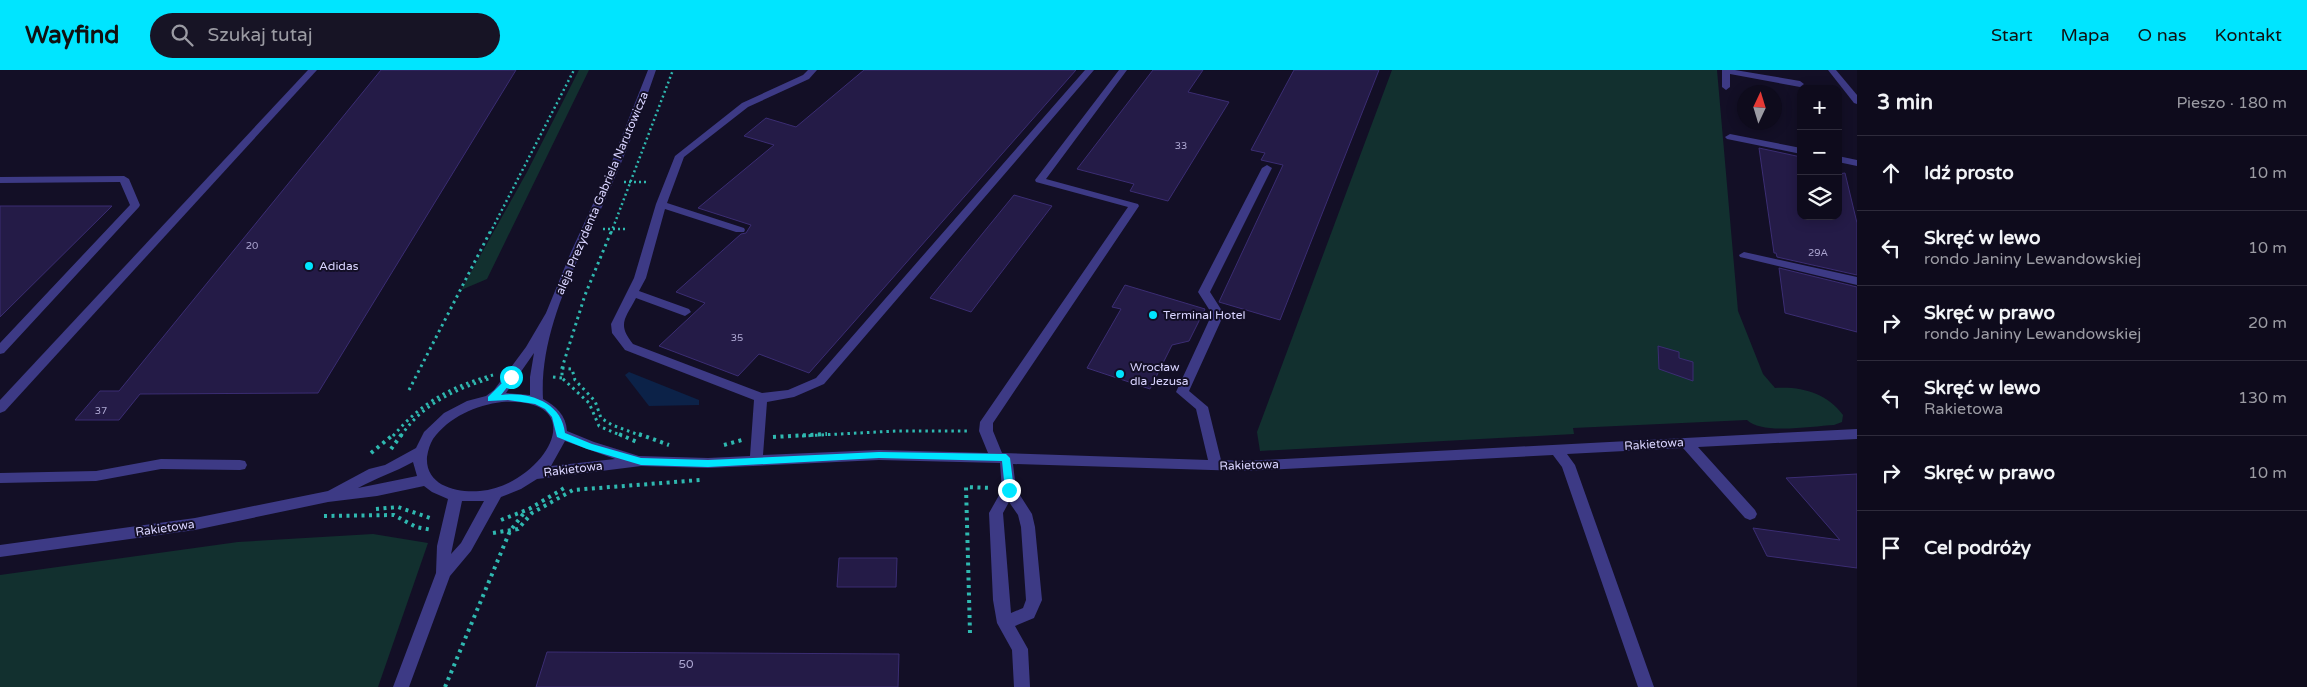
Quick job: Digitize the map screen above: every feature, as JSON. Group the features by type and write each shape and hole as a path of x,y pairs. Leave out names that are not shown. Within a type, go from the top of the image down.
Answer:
{"street":[{"path":"0,408 312,70"},
{"name":"aleja Prezydenta Gabriela Narutowicza","path":"491,399 504,387 550,316 608,182 652,70"},
{"path":"814,70 806,77 745,105 680,156 661,204 640,278 616,324 618,333 629,347 761,398 790,394 820,381 1090,70"},
{"path":"1005,623 1029,613 1034,600 1027,521 1025,514 1009,489 1001,457 986,431 987,422 1134,206 1040,180 1123,70"},
{"path":"1832,70 1857,101"},
{"path":"1726,87 1726,71 1800,84"},
{"path":"1730,137 1797,150"},
{"path":"1842,160 1857,163"},
{"path":"1216,466 1202,407 1182,392 1218,314 1204,292 1267,168"},
{"path":"0,180 124,179 135,205 0,350"},
{"path":"661,204 740,230"},
{"path":"1744,255 1857,281"},
{"path":"632,293 685,312"},
{"name":"aleja Prezydenta Gabriela Narutowicza","path":"537,402 534,388 550,316"},
{"path":"508,397 537,402 548,407 555,415 560,424 560,434 553,455 535,474 518,485 481,496 456,496 434,488 425,480 420,466 421,451 428,437 440,424 455,413 491,399 508,397"},
{"path":"756,461 761,398"},
{"name":"Rakietowa","path":"560,434 590,446 641,461"},
{"name":"Rakietowa","path":"535,474 563,469 641,461 708,463 879,455 1001,457 1216,466 1857,434"},
{"path":"1684,442 1750,514"},
{"path":"1557,450 1568,465 1646,687"},
{"name":"Rakietowa","path":"328,497 374,473 389,469 421,451"},
{"path":"0,478 96,476 161,464 240,465"},
{"name":"Rakietowa","path":"0,551 195,524 328,497 377,491 425,480"},
{"path":"1009,489 996,514 1001,600 1005,623 1020,649 1022,687"},
{"path":"402,687 444,573 466,547 496,493"},
{"path":"444,573 443,527 456,496"}],"path":[{"path":"409,390 574,70"},
{"path":"599,426 589,403 562,378 562,368 585,295 631,183 673,70"},
{"path":"608,182 648,182"},
{"path":"588,229 626,229"},
{"path":"562,368 572,369 578,384 598,406 601,418 612,425 671,446"},
{"path":"716,448 746,439 758,438 896,431 986,431"},
{"path":"510,531 518,530 532,513 574,490 702,480"},
{"path":"496,521 510,518 525,511 572,484"},
{"path":"970,633 966,487 1009,489"},
{"path":"398,507 443,527"},
{"path":"444,687 510,531 525,511"},
{"path":"323,516 394,515 416,527 443,527"}],"green space":[{"path":"579,70 589,70 487,279 461,290 527,172"},
{"path":"1392,70 1717,70 1738,311 1763,374 1775,388 1794,388 1813,392 1821,396 1837,407 1843,415 1842,422 1834,425 1788,428 1764,427 1754,425 1747,420 1573,428 1574,434 1260,451 1257,432"},
{"path":"373,534 428,543 378,687 0,687 0,575 238,542"}],"water":[{"path":"629,372 699,400 699,405 649,406 625,375"}],"building":[{"name":"Adidas","path":"381,70 516,70 318,393 140,394 119,420 75,420 100,391 119,391"},
{"path":"864,70 1076,70 809,373 759,354 738,376 659,346 705,303 676,292 741,234 746,233 751,225 698,208 774,145 744,136 766,118 796,127"},
{"path":"1153,70 1203,70 1188,92 1229,102 1168,201 1130,191 1134,184 1077,169"},
{"path":"1294,70 1379,70 1280,320 1219,302 1283,165 1261,160 1265,153 1251,150"},
{"path":"1759,148 1797,156 1797,220 1842,220 1842,173 1845,173 1857,223 1857,275 1777,257 1776,253 1774,253"},
{"path":"1014,195 1052,206 971,312 930,298"},
{"path":"0,206 112,206 0,317"},
{"path":"1779,268 1857,287 1857,332 1785,313"},
{"path":"1125,285 1205,309 1189,341 1172,345 1150,389 1087,368 1121,309 1112,307"},
{"path":"1658,346 1679,352 1679,358 1693,362 1693,381 1659,369"},
{"path":"1857,474 1857,568 1767,556 1753,528 1840,540 1786,478"},
{"path":"839,558 897,558 896,587 837,587"},
{"path":"547,652 899,654 898,687 536,687"}],"place":[{"name":"Adidas","path":"309,266"},
{"name":"Terminal Hotel","path":"1153,315"},
{"name":"Wrocław dla Jezusa","path":"1120,374"}],"route":[{"path":"511,377 504,387 491,399 508,397 523,398 537,402 548,407 555,415 560,424 560,434 590,446 641,461 708,463 879,455 1006,458 1009,490"}]}
